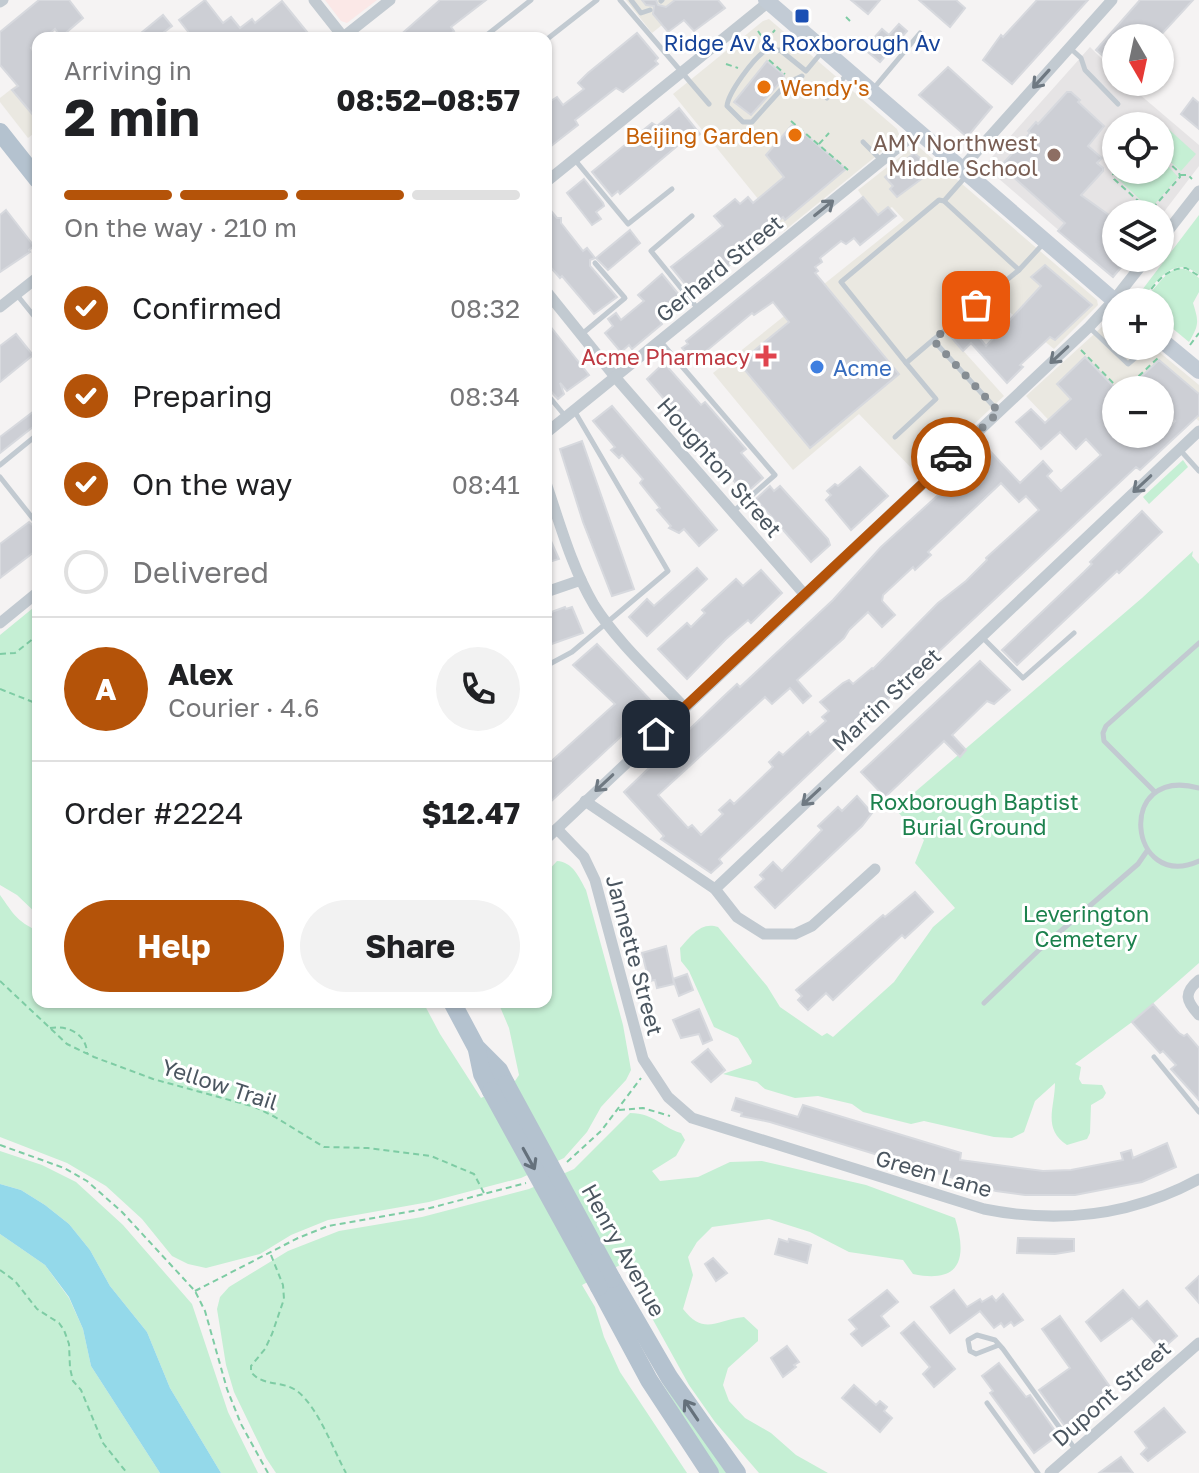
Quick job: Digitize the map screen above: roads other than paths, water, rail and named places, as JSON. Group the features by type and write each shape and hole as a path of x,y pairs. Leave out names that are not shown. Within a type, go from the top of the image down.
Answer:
{"main road":[{"path":"768,1 1102,290"},
{"path":"0,132 6,152 32,175"},
{"path":"1174,356 1199,371"},
{"name":"Henry Avenue","path":"455,1008 610,1291 665,1407 710,1473"},
{"name":"Henry Avenue","path":"610,1291 737,1473"}],"street":[{"path":"314,0 338,32"},
{"path":"350,32 390,0"},
{"path":"964,172 1112,0"},
{"path":"552,173 575,159 768,1"},
{"name":"Gerhard Street","path":"552,428 917,132"},
{"path":"1174,219 1196,185"},
{"path":"0,307 32,282"},
{"name":"Houghton Street","path":"552,299 616,378 805,595"},
{"path":"552,834 1102,314"},
{"name":"Martin Street","path":"715,889 1199,431"},
{"path":"552,514 581,580 606,622 685,708"},
{"path":"552,590 581,580"},
{"path":"0,623 32,597"},
{"path":"585,801 715,889 745,925 764,934 784,935 812,926 875,869"},
{"name":"Jannette Street","path":"557,829 584,857 595,880 643,1059 668,1097"},
{"path":"1199,980 1187,996 1199,1015"},
{"name":"Green Lane","path":"668,1097 692,1118 715,1127 1006,1214 1049,1218 1112,1212 1160,1198 1199,1179"},
{"name":"Dupont Street","path":"1050,1473 1199,1343"}],"lane":[{"path":"491,32 531,0"},
{"path":"552,35 597,0"},
{"path":"620,0 709,104"},
{"path":"631,0 641,13 650,10"},
{"path":"871,92 920,33"},
{"path":"1069,48 1081,58 1085,70 1118,104"},
{"path":"804,74 780,50 765,51 744,71 743,79 728,98 727,106 743,122 752,122 787,83 804,74 823,51"},
{"path":"827,98 848,73"},
{"path":"863,142 882,161"},
{"path":"575,159 628,224 672,189"},
{"path":"944,201 964,172"},
{"path":"895,437 936,399 841,282 939,200 944,201 1019,270"},
{"path":"692,216 651,251 698,310"},
{"path":"906,363 1019,270 1045,242"},
{"path":"581,335 625,298 595,263"},
{"path":"16,294 32,314"},
{"path":"1089,327 1102,339"},
{"path":"933,340 999,412"},
{"path":"661,342 775,475 732,512"},
{"path":"552,398 570,414 668,571 566,657 552,663"},
{"path":"0,465 32,439"},
{"path":"1179,450 1199,471"},
{"path":"0,477 32,517"},
{"path":"981,636 1023,678 1074,633"},
{"path":"1154,791 1104,741 1103,733 1106,726 1199,643"},
{"path":"1199,788 1172,785 1154,791 1141,817 1147,851 1155,859 1174,866 1199,861"},
{"path":"984,1003 1040,949 1138,864 1147,851"},
{"path":"1154,1057 1199,1112"},
{"path":"999,1345 976,1354 970,1351 968,1345 972,1336 984,1335 999,1345 1075,1450"},
{"path":"987,1403 1038,1473"}],"water":[{"path":"0,1184 21,1190 45,1205 69,1224 90,1250 110,1286 147,1332 170,1388 221,1473 160,1473 91,1366 83,1329 69,1297 45,1265 0,1234"}],"place":[{"name":"Ridge Av & Roxborough Av","path":"802,16"},
{"name":"Wendy's","path":"764,87"},
{"name":"Beijing Garden","path":"795,135"},
{"name":"AMY Northwest Middle School","path":"1054,155"},
{"name":"Acme Pharmacy","path":"766,356"},
{"name":"Acme","path":"817,367"}],"park label":[{"name":"Roxborough Baptist Burial Ground","path":"974,814"},
{"name":"Leverington Cemetery","path":"1086,926"}]}
